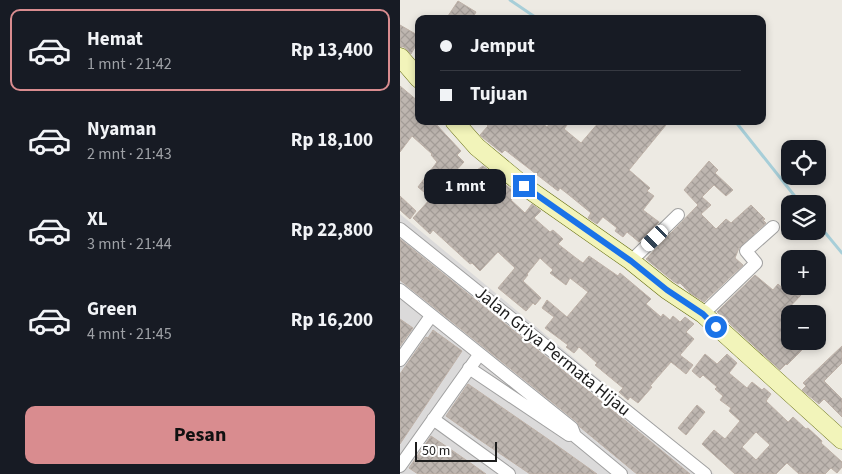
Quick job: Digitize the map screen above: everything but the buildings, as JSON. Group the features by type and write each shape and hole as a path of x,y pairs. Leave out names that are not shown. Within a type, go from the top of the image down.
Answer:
{"street":[{"path":"400,57 415,74"},
{"path":"458,125 477,147 501,168 631,261 667,290 703,314 842,440"},
{"path":"631,261 678,215"},
{"path":"703,314 756,263 746,252 773,227"},
{"name":"Jalan Griya Permata Hijau","path":"400,229 706,474"},
{"path":"400,290 572,428 575,436"},
{"path":"400,360 431,316"},
{"path":"400,466 479,355"},
{"path":"469,368 566,434 575,436 621,474"},
{"path":"433,419 509,474"}],"shaded area":[{"path":"400,214 714,474 400,474"}],"waterway":[{"path":"510,0 532,15"},
{"path":"738,125 794,195"},
{"path":"826,234 842,253"}],"route":[{"path":"524,186 631,261 667,290 703,314 716,327"}]}
